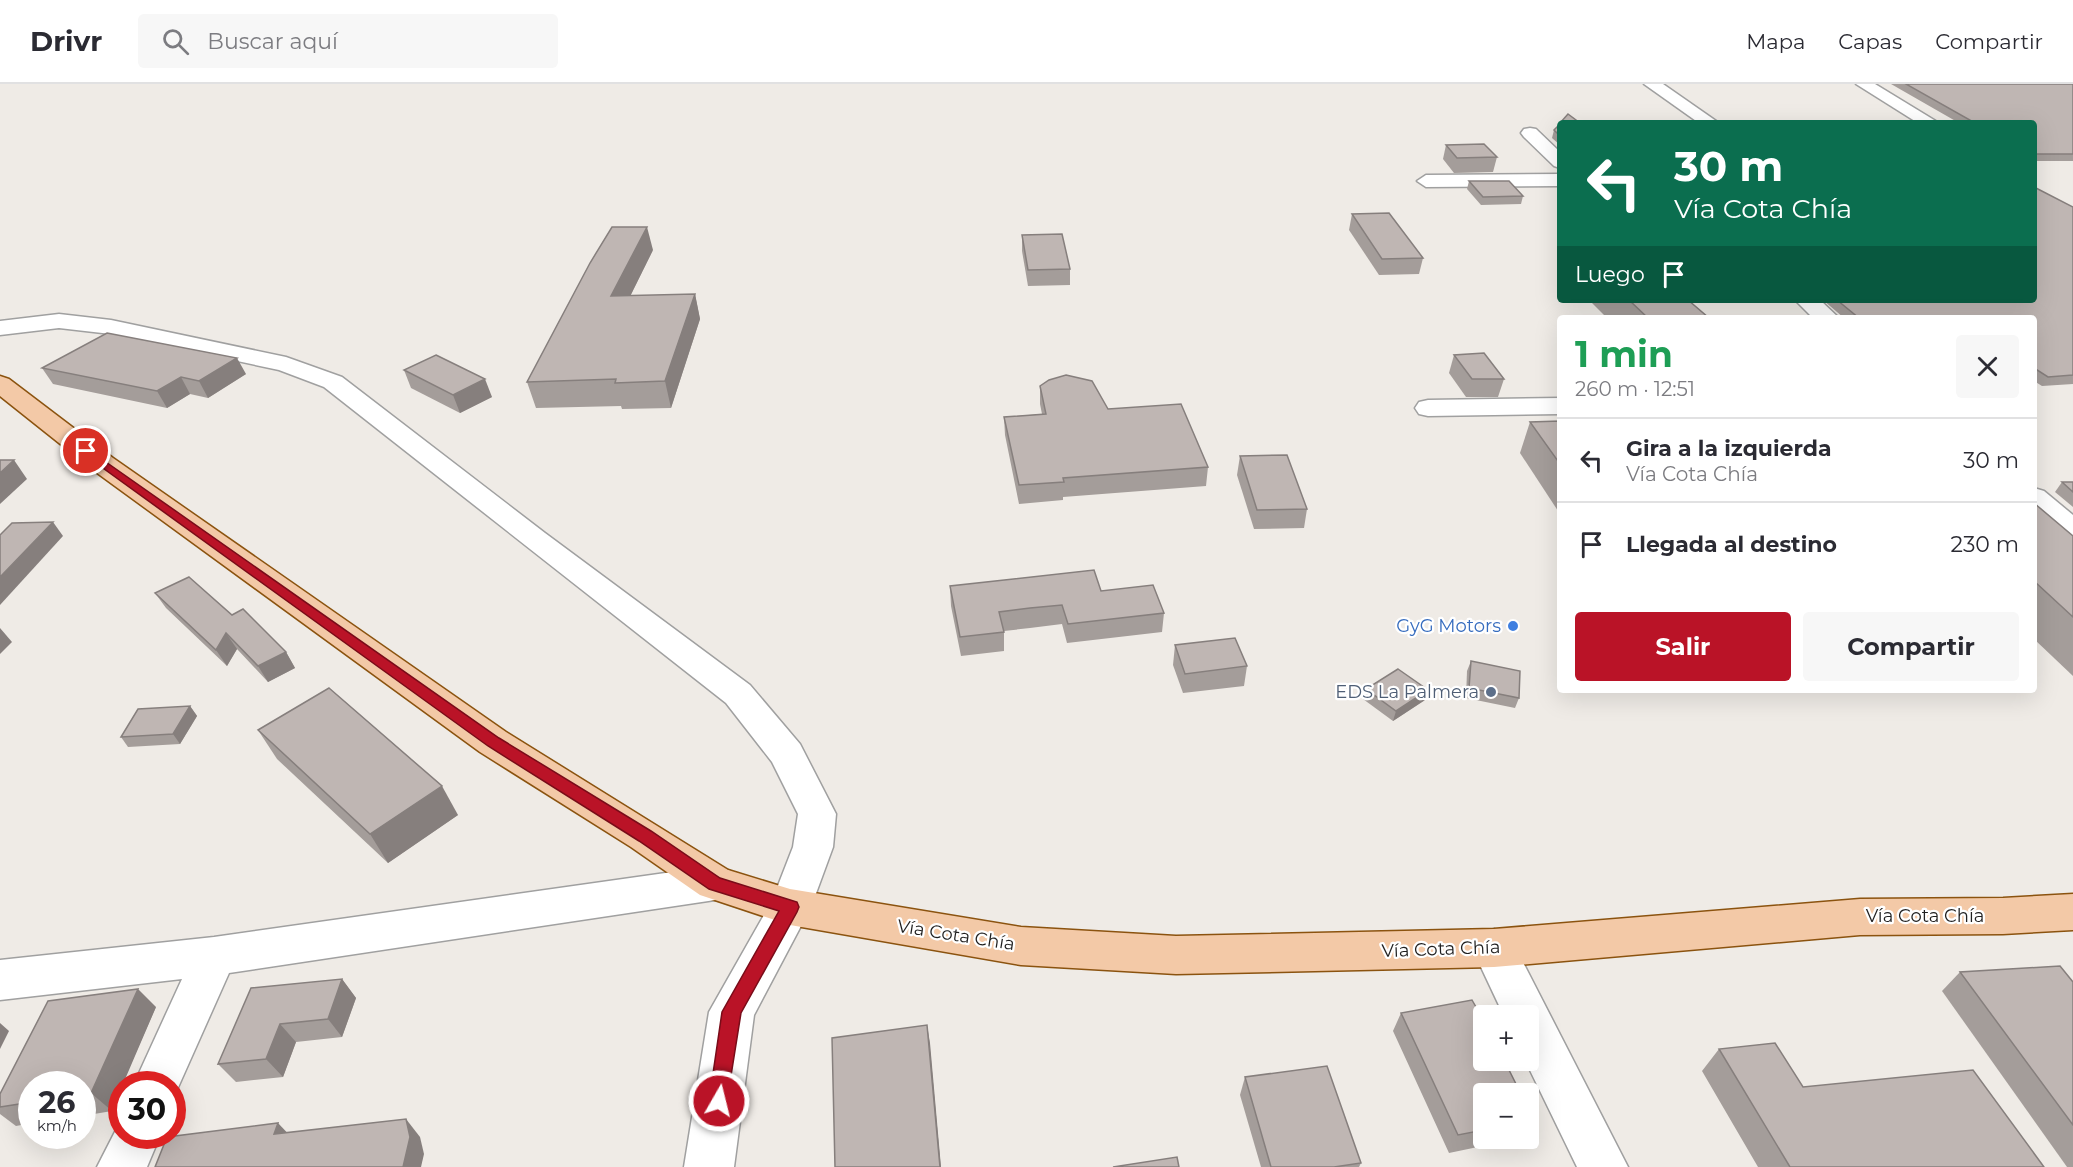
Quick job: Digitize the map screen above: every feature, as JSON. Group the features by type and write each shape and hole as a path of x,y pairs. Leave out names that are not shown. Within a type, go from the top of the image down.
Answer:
{"main road":[{"name":"Vía Cota Chía","path":"0,384 103,464 493,742 645,836 715,884 790,907 1021,946 1176,955 1494,948 1860,917 2003,916 2073,912"}],"street":[{"path":"1652,84 1706,120"},
{"path":"1864,84 1925,120"},
{"path":"1530,133 1557,159"},
{"path":"1426,181 1557,180"},
{"path":"1810,303 1824,315"},
{"path":"0,328 59,321 111,327 286,364 333,382 534,540 738,694 787,754 817,814 813,847 790,907 732,1012 710,1167"},
{"path":"1428,408 1557,406"},
{"path":"2037,500 2073,531"},
{"path":"0,980 214,956 715,884"},
{"path":"1494,948 1522,1005"},
{"path":"164,1071 214,956"},
{"path":"46,1012 67,972"},
{"path":"1539,1039 1603,1167"},
{"path":"122,1167 130,1149"}],"building":[{"path":"1906,84 2073,84 2073,154 2037,154 2037,120 1970,120"},
{"path":"1568,114 1576,120 1563,120"},
{"path":"1484,144 1497,157 1457,158 1446,145"},
{"path":"1469,181 1509,181 1523,196 1483,197"},
{"path":"2037,189 2073,207 2073,375 2048,377 2037,370 2037,315 1855,315 1841,303 2037,303"},
{"path":"1389,213 1423,258 1382,259 1352,214"},
{"path":"612,227 647,227 611,296 695,294 665,381 615,383 616,379 527,382 590,263"},
{"path":"1062,234 1070,269 1028,270 1022,235"},
{"path":"1632,303 1692,303 1706,315 1645,315"},
{"path":"107,333 237,358 199,381 181,377 157,391 42,368"},
{"path":"1484,353 1504,379 1472,379 1454,355"},
{"path":"436,355 485,379 453,395 404,370"},
{"path":"1066,375 1092,381 1108,409 1181,404 1208,467 1063,478 1064,482 1019,485 1004,417 1046,414 1040,386 1049,380"},
{"path":"1557,421 1557,460 1530,422"},
{"path":"1287,455 1307,509 1257,510 1240,456"},
{"path":"0,460 14,460 0,473"},
{"path":"2062,482 2073,482 2073,492"},
{"path":"2037,506 2073,536 2073,617 2037,584"},
{"path":"53,522 0,577 0,535 12,523"},
{"path":"1094,570 1101,591 1153,585 1164,613 1068,624 1062,605 1030,608 999,612 1004,632 960,637 950,586"},
{"path":"189,577 232,615 243,609 286,652 258,666 226,633 216,650 155,593"},
{"path":"1235,638 1247,666 1185,674 1175,645"},
{"path":"1471,661 1520,671 1519,698 1469,688"},
{"path":"1398,669 1428,690 1396,711 1366,689"},
{"path":"329,688 442,786 370,834 258,730"},
{"path":"190,706 173,734 121,737 138,709"},
{"path":"2060,966 2073,982 2073,1125 1960,972"},
{"path":"342,979 328,1019 280,1024 266,1059 218,1064 251,988"},
{"path":"138,989 96,1082 96,1071 18,1071 18,1104 0,1107 0,1094 48,1001"},
{"path":"1472,1000 1475,1005 1473,1005 1473,1071 1510,1071 1516,1083 1473,1083 1473,1132 1458,1135 1401,1013"},
{"path":"927,1025 940,1167 835,1167 832,1038"},
{"path":"1775,1043 1803,1087 1973,1070 2044,1167 1790,1167 1719,1049"},
{"path":"1327,1066 1361,1163 1334,1167 1271,1167 1245,1077"},
{"path":"406,1119 410,1137 403,1167 155,1167 162,1149 186,1149 186,1135 278,1123 274,1134"},
{"path":"1177,1157 1179,1167 1113,1167"}],"place":[{"name":"GyG Motors","path":"1513,626"},
{"name":"EDS La Palmera","path":"1491,692"}],"route":[{"path":"86,451 182,521 334,626 493,742 645,836 715,884 790,907 732,1012 719,1101"}]}
